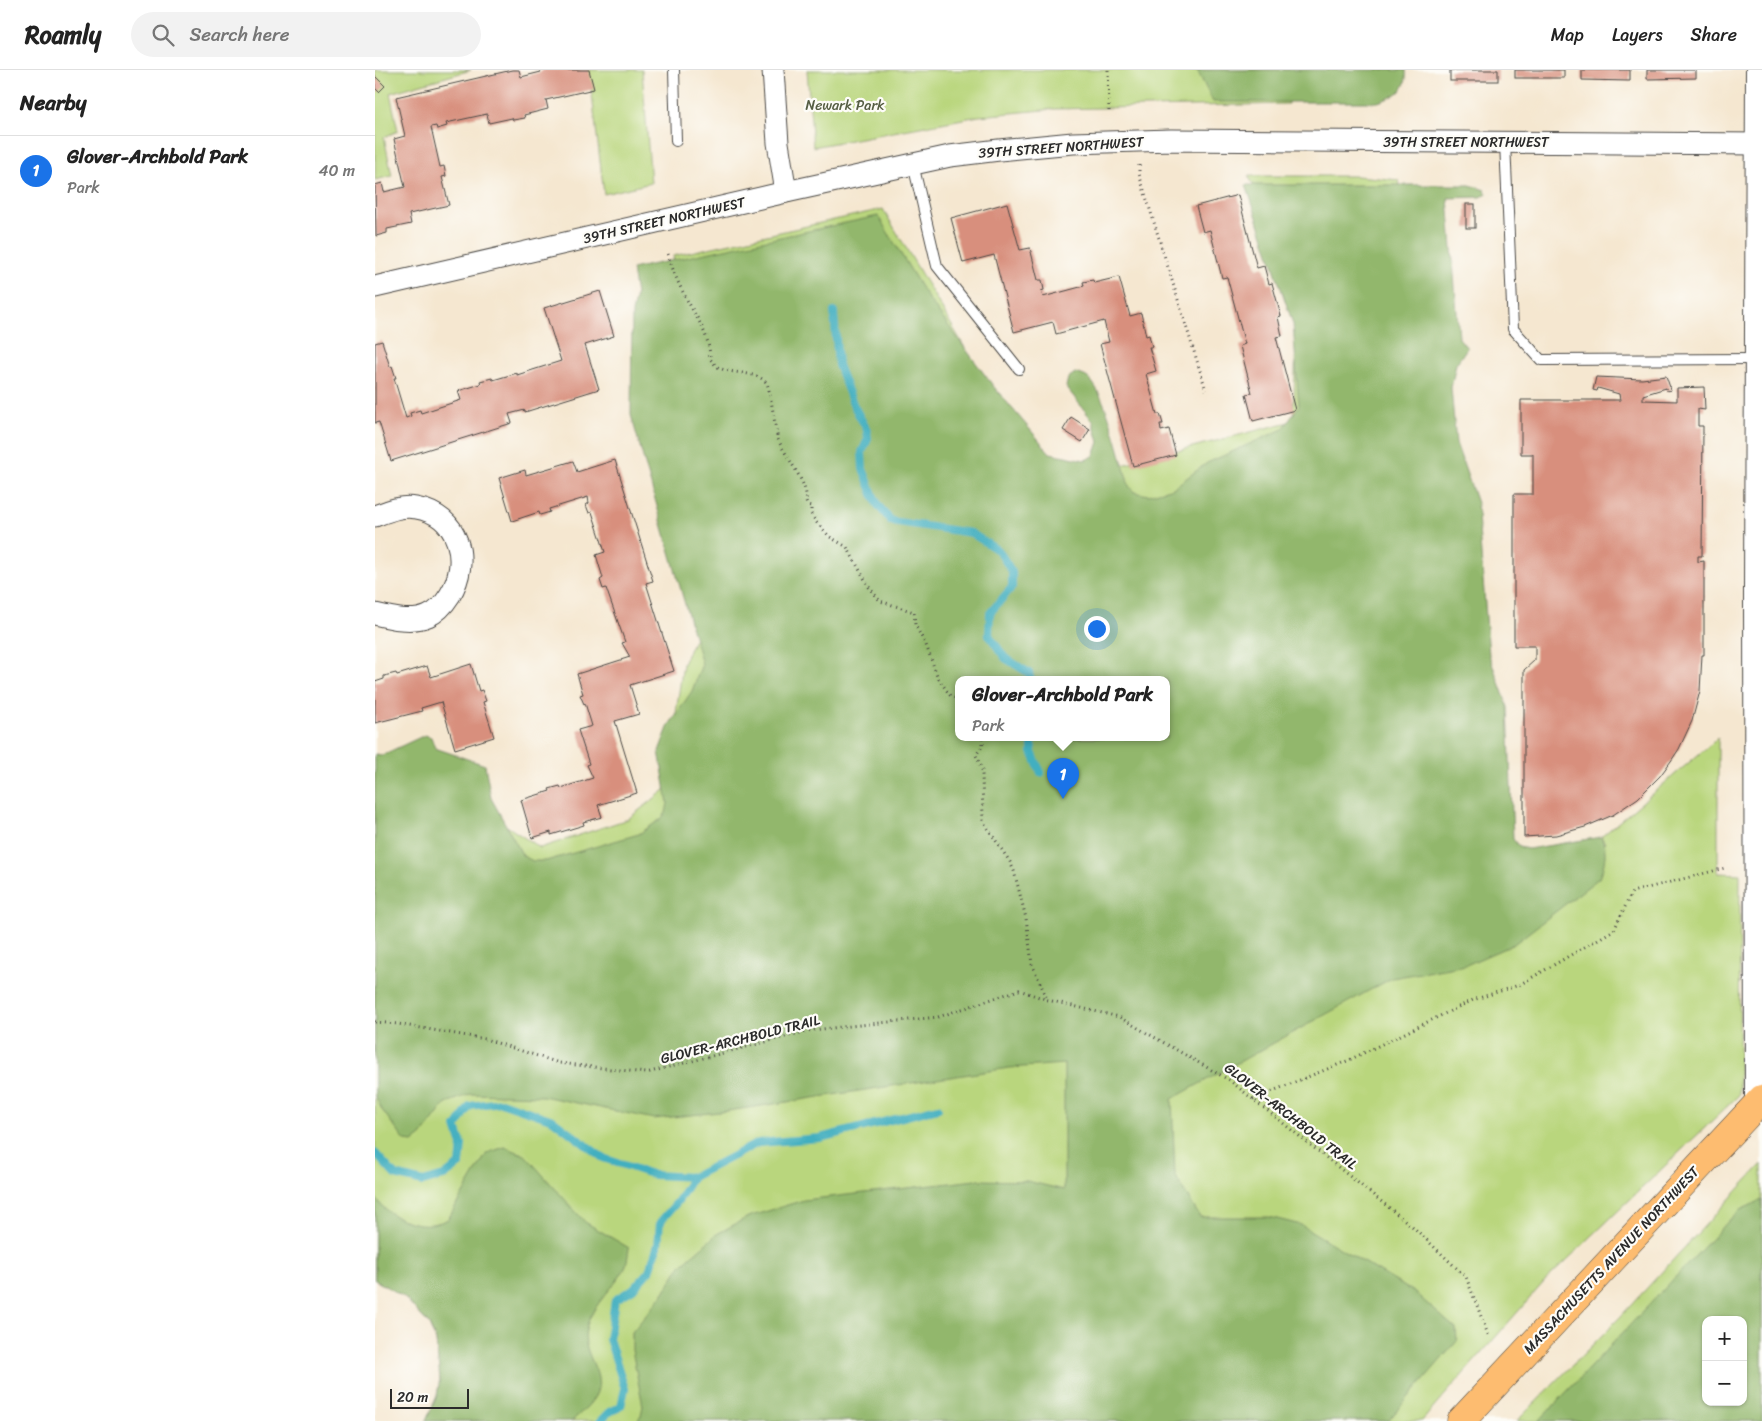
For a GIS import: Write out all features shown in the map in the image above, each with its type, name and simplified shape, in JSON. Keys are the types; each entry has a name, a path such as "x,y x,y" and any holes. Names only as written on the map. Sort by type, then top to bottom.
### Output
{"main road":[{"name":"MASSACHUSETTS AVENUE NORTHWEST","path":"1461,1421 1760,1101"}],"street":[{"path":"773,70 778,143 786,192"},
{"path":"1759,70 1761,144 1758,359 1760,1101"},
{"name":"39TH STREET NORTHWEST","path":"375,287 913,164 950,156 999,150 1073,143 1139,141 1761,144"},
{"path":"375,516 398,508 416,508 433,513 447,524 452,531 457,539 461,556 460,573 453,590 444,605 429,616 411,619 389,618 375,614"}],"lane":[{"path":"674,70 676,141"},
{"path":"1505,142 1513,330 1541,360 1758,359"},
{"path":"913,164 937,266 1019,369"}],"path":[{"path":"1108,70 1109,111"},
{"path":"1139,141 1139,174 1206,390"},
{"path":"668,254 672,269 684,295 703,326 710,349 710,359 719,368 750,374 765,381 769,388 770,403 779,440 801,482 807,497 805,502 811,506 811,514 817,524 830,537 847,547 869,587 880,601 914,612 915,625 926,645 939,678 950,695 955,698"},
{"path":"983,741 983,745 976,755 982,770 983,821 1010,862 1014,872 1026,918 1032,964 1048,1000"},
{"path":"1253,1099 1347,1061 1473,1000 1519,985 1613,930 1631,892 1725,868"},
{"name":"GLOVER-ARCHBOLD TRAIL","path":"375,1022 398,1024 485,1039 559,1063 646,1073 812,1030 939,1017 1019,990 1048,1000 1119,1017 1229,1080 1412,1226 1465,1277 1489,1337"}],"green space":[{"path":"375,70 471,70 390,93 398,131 384,137 392,176 375,180"},
{"path":"589,70 642,70 651,183 604,194"},
{"name":"Newark Park","path":"807,70 1289,70 1288,104 1054,109 979,116 813,147"},
{"path":"1197,70 1406,70 1406,77 1403,88 1399,92 1378,102 1213,102"},
{"path":"1248,176 1357,176 1399,180 1489,862 1605,843 1601,837 1718,738 1718,873 1740,874 1739,1095 1544,1282 1422,1421 426,1421 437,1396 440,1379 436,1341 429,1324 404,1297 375,1280 375,771 478,807 540,848 628,819 665,790 683,664 709,606 705,415 673,256 883,209 1046,485 1293,421 1297,321 1261,196"},
{"path":"1246,185 1470,185 1485,190 1487,194 1481,197 1448,198 1459,338 1467,348 1456,364 1451,388 1456,443 1477,503 1489,655 1508,707 1513,839 1519,847 1528,849 1601,837 1605,857 1603,868 1599,878 1514,944 1466,965 1392,978 1172,1099 1175,1176 1200,1217 1269,1217 1301,1225 1415,1293 1456,1329 1457,1341 1388,1421 637,1421 643,1406 632,1350 632,1332 661,1297 680,1266 717,1234 748,1217 804,1200 976,1180 1027,1181 1064,1190 1064,1064 1009,1068 728,1111 654,1119 543,1096 471,1094 446,1103 421,1136 413,1142 405,1141 382,1110 375,1095 375,754 382,755 425,735 431,737 435,748 485,765 491,798 523,856 533,861 546,861 639,834 661,819 666,813 668,803 659,751 669,725 692,691 702,664 631,415 632,312 636,295 632,269 878,216 927,297 994,387 1050,453 1085,460 1094,456 1099,442 1093,421 1066,387 1068,378 1075,373 1084,376 1092,382 1104,404 1129,486 1134,492 1148,495 1173,488 1207,463 1283,429 1299,406 1293,324"},
{"path":"505,1147 525,1155 585,1222 629,1248 624,1270 594,1310 585,1334 588,1351 597,1373 597,1393 588,1406 572,1421 426,1421 437,1396 440,1379 436,1341 429,1324 404,1297 375,1280 375,1197 387,1210 403,1220 418,1224 441,1222 448,1219 487,1153"},
{"path":"1762,1164 1762,1421 1517,1421 1621,1316"},
{"path":"1762,1200 1762,1421 1539,1421 1738,1211"}],"building":[{"path":"512,70 519,70 521,77 541,72 541,70 589,70 594,89 546,100 548,109 524,115 525,118 513,120 512,118 489,123 487,114 446,123 447,126 437,129 436,126 431,127 440,167 444,166 446,176 442,177 449,205 409,214 411,224 387,229 387,233 376,236 375,185 382,183 384,192 405,187 394,139 405,136 396,97"},
{"path":"1450,70 1498,70 1498,81 1450,81"},
{"path":"1515,70 1564,70 1564,78 1515,78"},
{"path":"1582,70 1630,70 1630,81 1582,80"},
{"path":"1647,70 1696,70 1696,78 1647,79"},
{"path":"375,76 385,86 379,92 375,88"},
{"path":"1238,195 1257,268 1264,266 1269,284 1272,283 1281,316 1278,317 1282,336 1276,337 1295,410 1253,421 1246,394 1252,393 1240,346 1245,344 1227,277 1222,278 1210,230 1203,232 1196,206"},
{"path":"1007,203 1020,250 1030,248 1038,280 1042,280 1044,290 1041,291 1043,297 1084,286 1083,282 1093,280 1094,283 1119,277 1130,316 1141,313 1146,336 1149,335 1152,347 1149,347 1156,371 1146,374 1157,414 1160,414 1163,424 1160,424 1161,431 1169,429 1176,455 1133,466 1100,344 1109,342 1104,321 1056,334 1053,322 1014,332 994,255 963,263 951,218"},
{"path":"1466,204 1475,204 1475,228 1466,228"},
{"path":"600,291 614,336 585,345 599,389 525,412 525,410 509,414 512,423 391,461 379,422 375,423 375,343 382,341 390,367 392,366 396,378 394,378 406,418 411,416 410,413 420,410 421,413 461,400 458,391 481,384 480,381 492,378 493,380 517,373 517,375 561,361 544,308"},
{"path":"1666,376 1671,390 1667,391 1666,388 1643,395 1643,400 1677,401 1677,388 1704,387 1705,410 1698,409 1698,426 1703,426 1702,556 1698,556 1698,562 1704,561 1704,655 1702,655 1700,691 1692,721 1679,749 1671,761 1660,776 1638,798 1613,815 1585,827 1556,835 1524,837 1524,670 1535,660 1535,646 1514,646 1514,494 1533,494 1533,454 1521,454 1521,400 1620,400 1619,394 1598,388 1597,391 1593,390 1596,377 1642,379"},
{"path":"1071,417 1090,429 1082,442 1063,430"},
{"path":"615,460 653,581 646,583 674,671 630,685 639,714 615,721 637,793 598,805 602,817 583,822 584,825 551,835 551,832 532,838 521,800 550,791 549,789 560,786 561,788 593,778 587,765 589,764 578,730 592,726 585,703 580,695 583,694 577,674 630,657 622,643 625,642 606,588 603,589 600,580 603,578 596,555 605,552 592,512 589,513 586,505 589,503 588,497 549,509 550,512 540,515 539,512 512,521 499,478 525,470 526,475 573,461 577,472"},
{"path":"471,664 479,691 482,690 486,701 483,702 494,737 455,749 441,702 421,708 422,711 375,723 375,682 384,679 384,676 396,673 397,675 427,666 431,677"}],"waterway":[{"path":"834,312 838,365 854,406 867,430 868,439 862,452 863,469 877,504 891,521 971,533 999,551 1012,572 1012,587 990,613 989,635 1005,658 1029,673 1030,676"},
{"path":"1032,741 1032,752 1041,773"},
{"path":"375,1153 395,1175 423,1182 444,1176 460,1164 462,1145 456,1127 470,1106 501,1102 553,1120 603,1158 654,1175 693,1177 758,1143 820,1138 938,1108"},
{"path":"600,1421 608,1413 621,1406 625,1389 609,1339 615,1300 633,1289 649,1271 658,1245 660,1222 678,1201 693,1177"}],"place":[{"name":"Glover-Archbold Park","path":"1063,799"}]}
